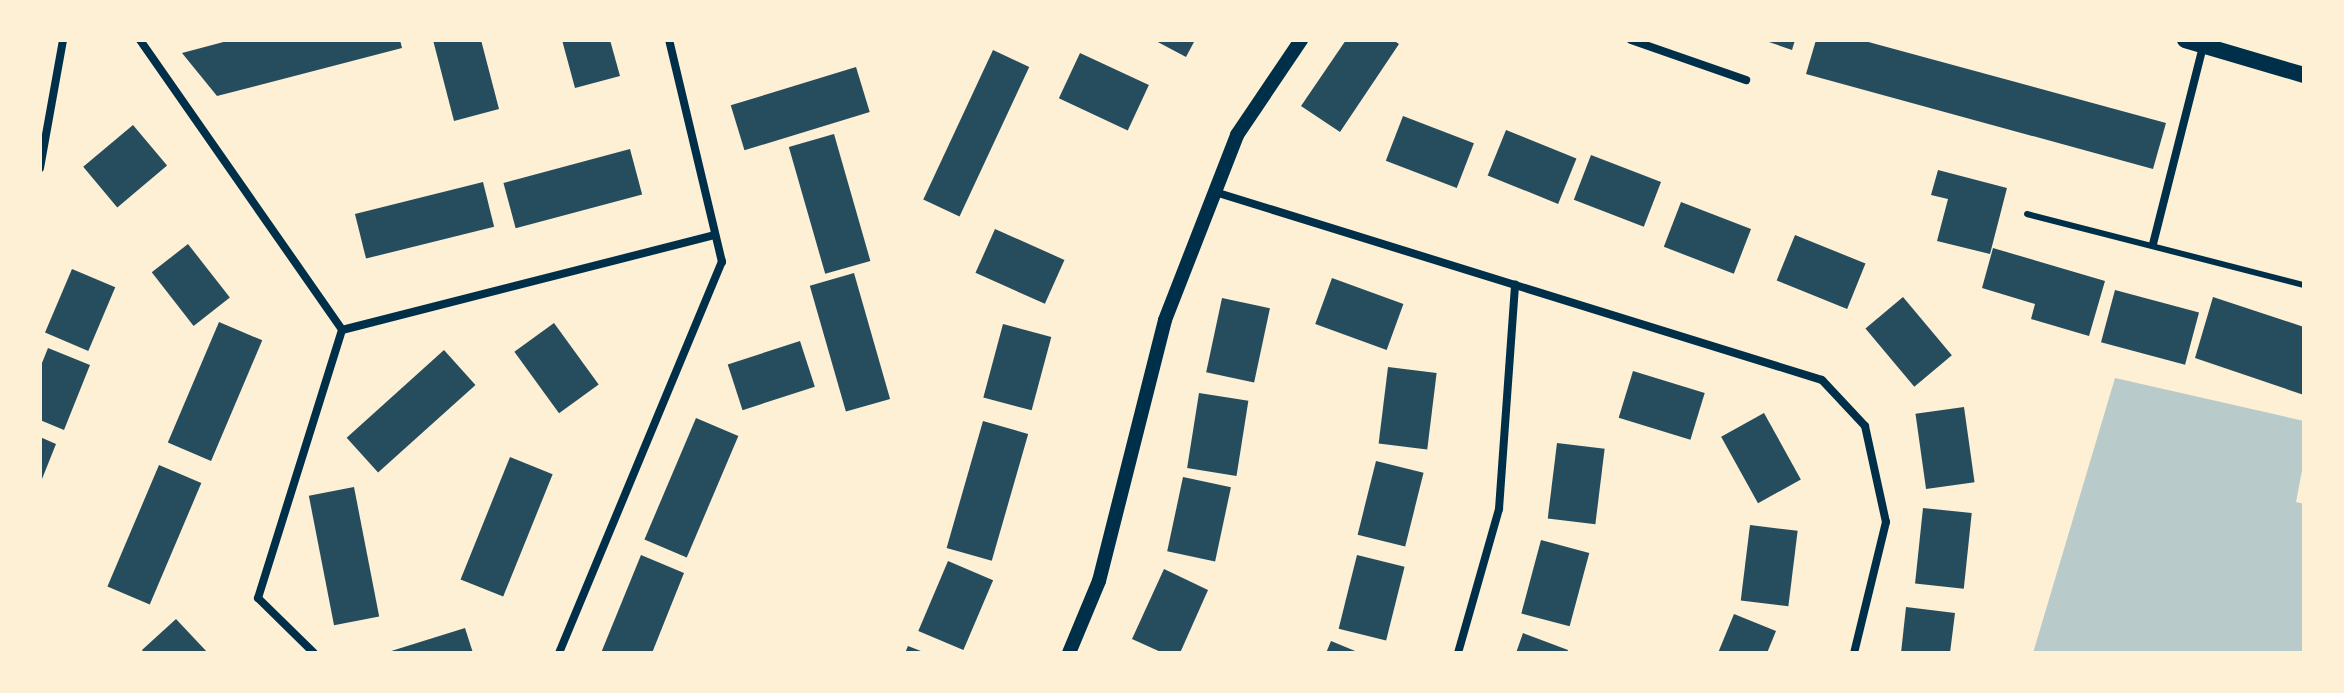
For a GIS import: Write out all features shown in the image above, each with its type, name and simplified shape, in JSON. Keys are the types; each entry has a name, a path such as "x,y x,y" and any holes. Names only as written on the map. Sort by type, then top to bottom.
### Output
{"main road":[{"path":"2185,40 2304,75"}],"street":[{"path":"40,168 63,40"},
{"path":"140,40 342,330"},
{"path":"559,653 722,262 669,40"},
{"path":"1069,653 1099,581 1165,320 1237,135 1301,40"},
{"path":"1631,40 1746,80"},
{"path":"2153,244 2204,45"},
{"path":"1215,192 1822,380 1865,426 1886,522 1854,653"},
{"path":"342,330 715,235"},
{"path":"1458,653 1499,509 1515,285"},
{"path":"314,653 258,598 342,330"}],"lane":[{"path":"2027,214 2304,285"}],"shaded area":[{"path":"2115,378 2304,421 2304,460 2296,502 2304,504 2304,653 2033,653"}],"building":[{"path":"231,40 400,40 402,48 217,96 182,53"},
{"path":"433,40 481,40 499,109 454,121"},
{"path":"562,40 610,40 620,76 575,88"},
{"path":"1154,40 1195,40 1186,57"},
{"path":"1346,40 1393,40 1399,44 1340,132 1301,106"},
{"path":"1763,40 1795,40 1792,50"},
{"path":"1816,40 1861,40 2166,123 2153,169 1806,74"},
{"path":"993,50 1029,67 960,216 923,200"},
{"path":"1080,53 1149,85 1128,130 1059,98"},
{"path":"856,67 870,112 744,150 731,105"},
{"path":"1403,116 1474,143 1457,188 1386,161"},
{"path":"133,125 167,166 117,207 83,167"},
{"path":"1506,130 1576,158 1558,204 1488,175"},
{"path":"834,134 870,261 825,274 789,147"},
{"path":"630,149 642,194 516,228 503,183"},
{"path":"1591,155 1661,182 1644,227 1574,200"},
{"path":"1938,170 2007,188 1990,254 1937,241 1948,199 1931,195"},
{"path":"483,182 494,227 366,259 355,214"},
{"path":"1681,202 1751,229 1734,274 1664,247"},
{"path":"995,229 1064,260 1045,304 975,273"},
{"path":"1795,235 1865,263 1847,309 1777,280"},
{"path":"188,244 230,298 194,326 152,272"},
{"path":"1993,248 2105,281 2089,336 2031,319 2035,304 1982,288"},
{"path":"72,269 115,287 88,351 45,333"},
{"path":"854,273 890,399 846,412 810,286"},
{"path":"1332,278 1403,304 1387,350 1315,324"},
{"path":"2115,290 2199,313 2185,365 2101,342"},
{"path":"1903,297 1952,355 1914,387 1865,328"},
{"path":"2213,297 2304,327 2304,395 2195,358"},
{"path":"1222,298 1270,308 1254,383 1206,372"},
{"path":"219,322 262,340 211,461 168,443"},
{"path":"554,323 599,384 559,413 514,352"},
{"path":"1003,324 1051,337 1032,410 983,397"},
{"path":"800,341 815,387 743,410 728,364"},
{"path":"48,348 90,365 64,430 40,420 40,368"},
{"path":"444,350 475,385 378,473 347,438"},
{"path":"1388,367 1437,373 1427,449 1379,443"},
{"path":"1633,371 1705,393 1690,440 1619,418"},
{"path":"1199,393 1248,401 1236,476 1187,468"},
{"path":"1964,407 1975,482 1926,489 1915,414"},
{"path":"1764,413 1801,479 1758,503 1721,437"},
{"path":"696,418 738,436 687,557 644,540"},
{"path":"983,421 1028,434 992,561 947,548"},
{"path":"40,437 56,444 40,484"},
{"path":"1557,443 1605,449 1595,524 1548,518"},
{"path":"510,457 553,474 503,597 461,579"},
{"path":"1376,461 1424,473 1405,547 1358,535"},
{"path":"159,465 201,483 150,604 107,587"},
{"path":"1183,477 1231,487 1215,562 1167,551"},
{"path":"354,487 379,617 334,625 309,496"},
{"path":"1923,508 1972,513 1964,589 1915,584"},
{"path":"1750,525 1798,531 1788,606 1741,600"},
{"path":"1541,540 1589,553 1570,626 1521,613"},
{"path":"641,555 684,573 652,653 601,653"},
{"path":"1357,555 1405,567 1386,641 1339,629"},
{"path":"948,561 993,580 963,650 918,631"},
{"path":"1164,569 1208,590 1180,653 1163,653 1132,639"},
{"path":"1906,607 1955,613 1950,653 1901,653"},
{"path":"1734,614 1776,631 1767,653 1718,653"},
{"path":"176,619 208,653 144,653 142,650"},
{"path":"465,628 473,653 388,653 388,652"},
{"path":"1523,633 1568,650 1567,653 1516,653"},
{"path":"1331,641 1360,653 1326,653"},
{"path":"908,646 926,653 905,653"}]}
